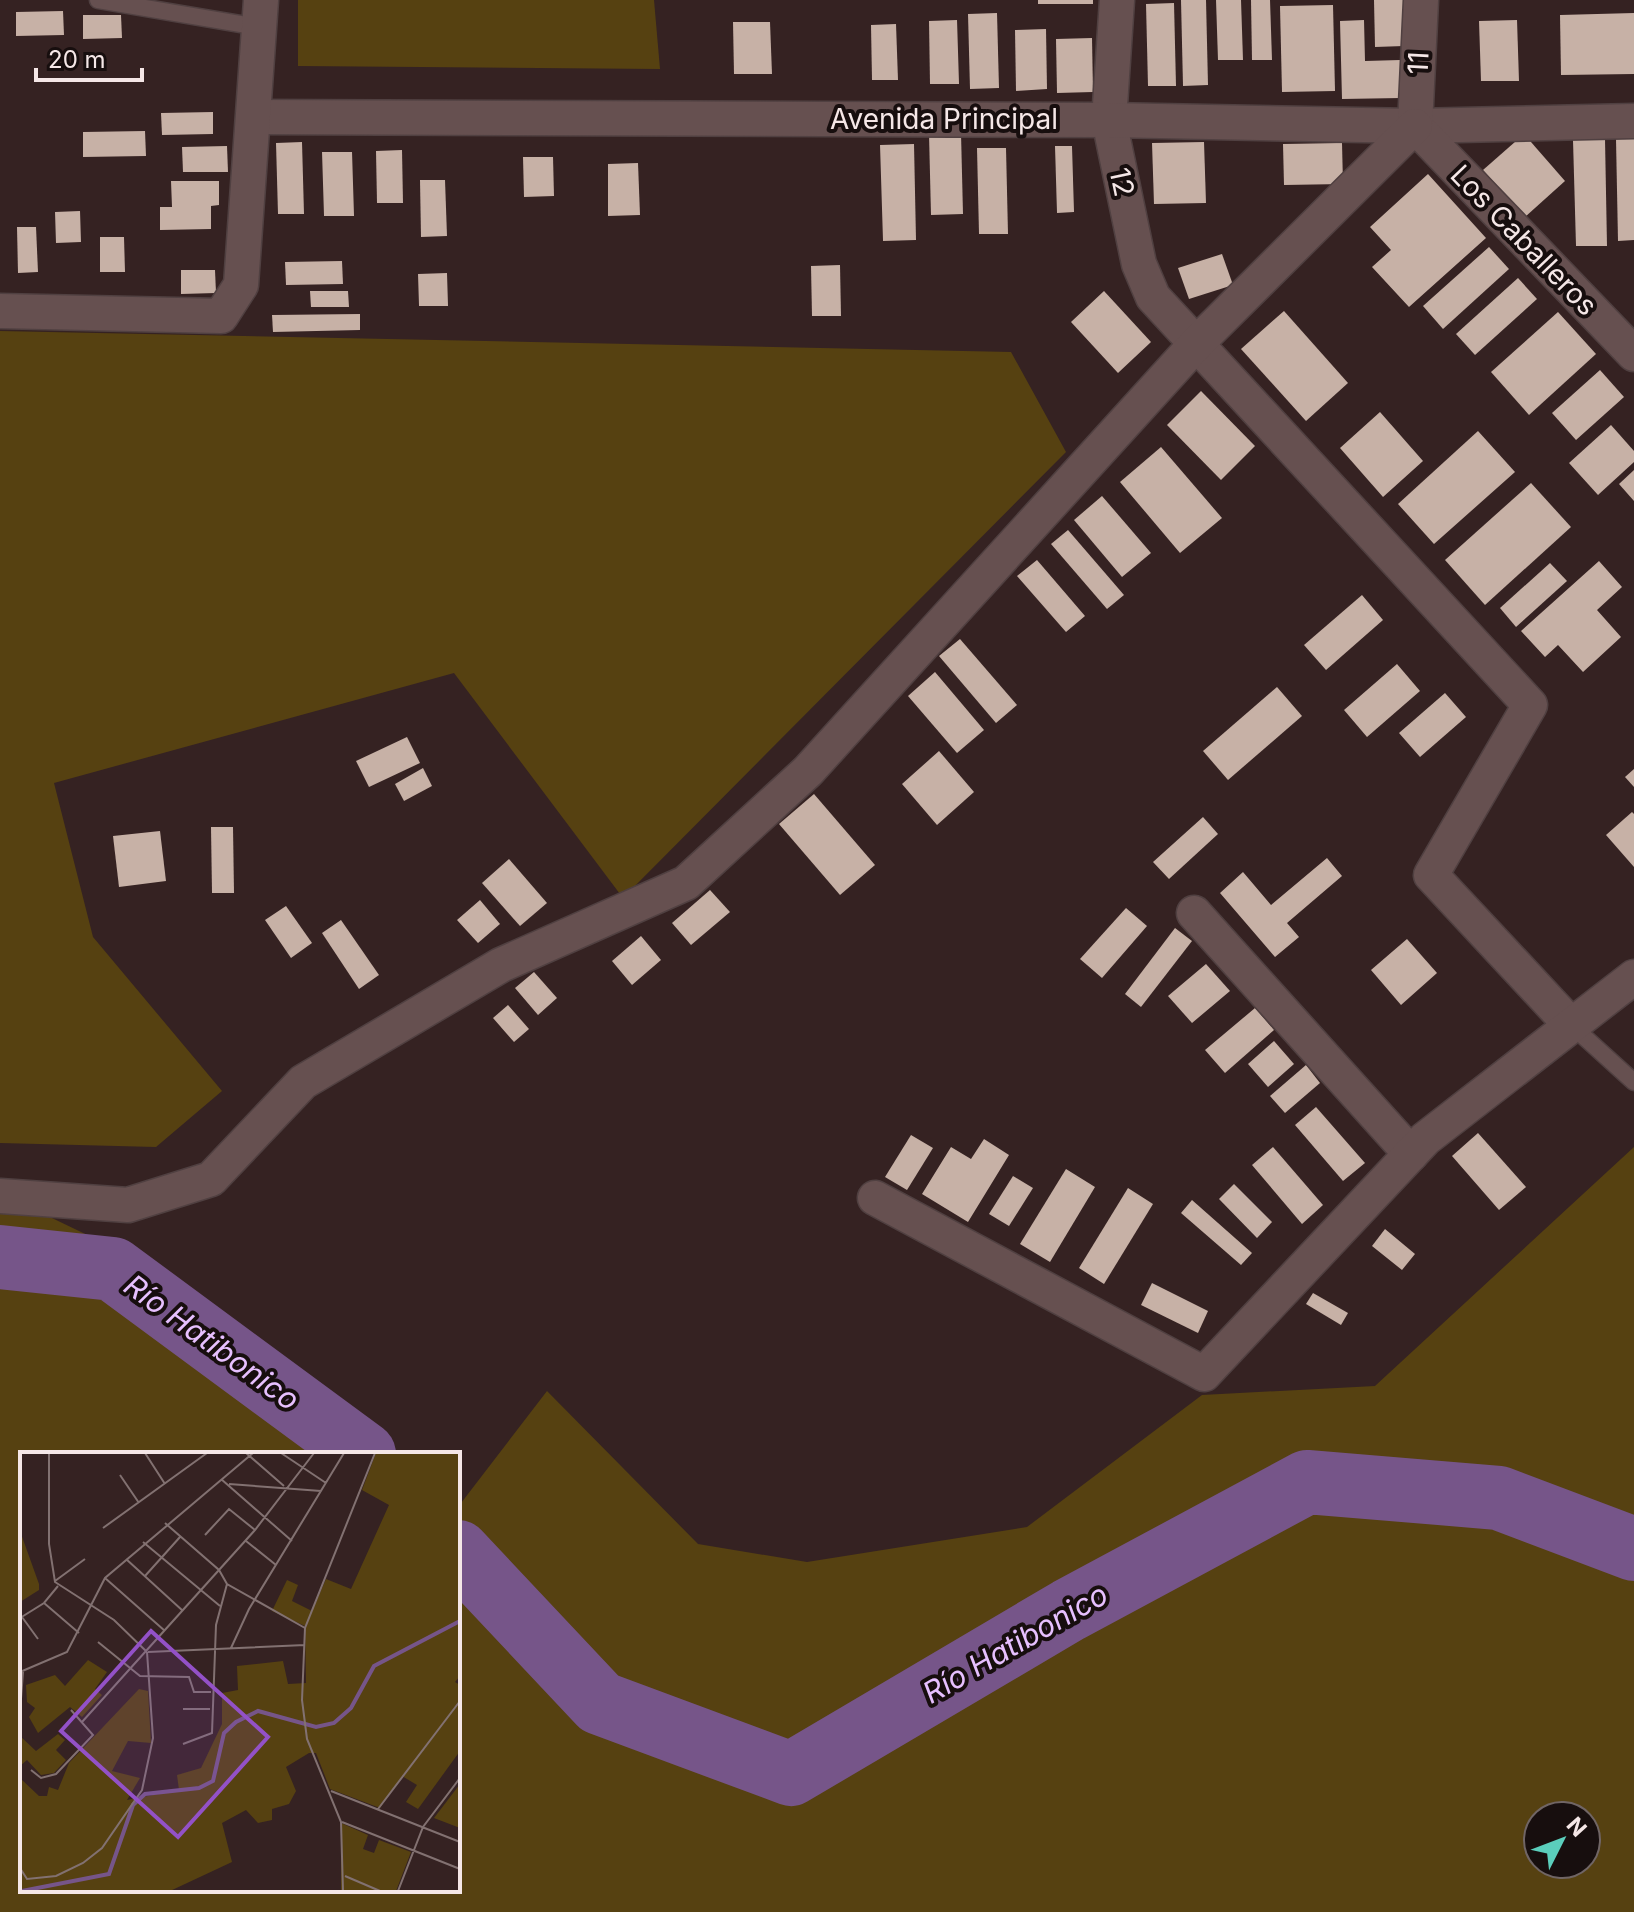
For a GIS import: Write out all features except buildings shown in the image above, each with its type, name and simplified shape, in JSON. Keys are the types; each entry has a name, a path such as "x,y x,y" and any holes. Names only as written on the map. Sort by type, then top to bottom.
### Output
{"street":[{"name":"12","path":"1117,0 1109,120 1139,264 1153,297 1530,705 1431,875 1570,1024"},
{"name":"11","path":"1415,126 1421,0"},
{"path":"0,311 221,316 241,285 260,14"},
{"name":"Avenida Principal","path":"254,117 1109,120 1415,126 1634,121"},
{"path":"0,1196 128,1205 211,1179 303,1082 501,965 686,883 808,771 1196,344 1415,126"},
{"name":"Los Caballeros","path":"1415,126 1634,354"},
{"path":"1194,913 1411,1154"},
{"path":"875,1198 1204,1374 1425,1139 1634,977"}],"lane":[{"path":"98,0 260,14"},
{"path":"1570,1024 1634,1082"}],"shaded area":[{"path":"298,0 654,0 660,69 298,66"},
{"path":"0,331 1011,352 1066,452 623,898 454,673 54,783 93,937 222,1091 156,1147 0,1143"},
{"path":"1634,1147 1634,1912 0,1912 0,1193 133,1257 336,1452 20,1452 20,1892 460,1892 460,1504 547,1391 698,1544 807,1562 1027,1527 1202,1395 1375,1386"}],"waterway":[{"name":"Río Hatibonico","path":"0,1257 113,1269 361,1452"},
{"name":"Río Hatibonico","path":"460,1554 600,1703 791,1774 1069,1610 1307,1482 1499,1498 1634,1549"}]}
